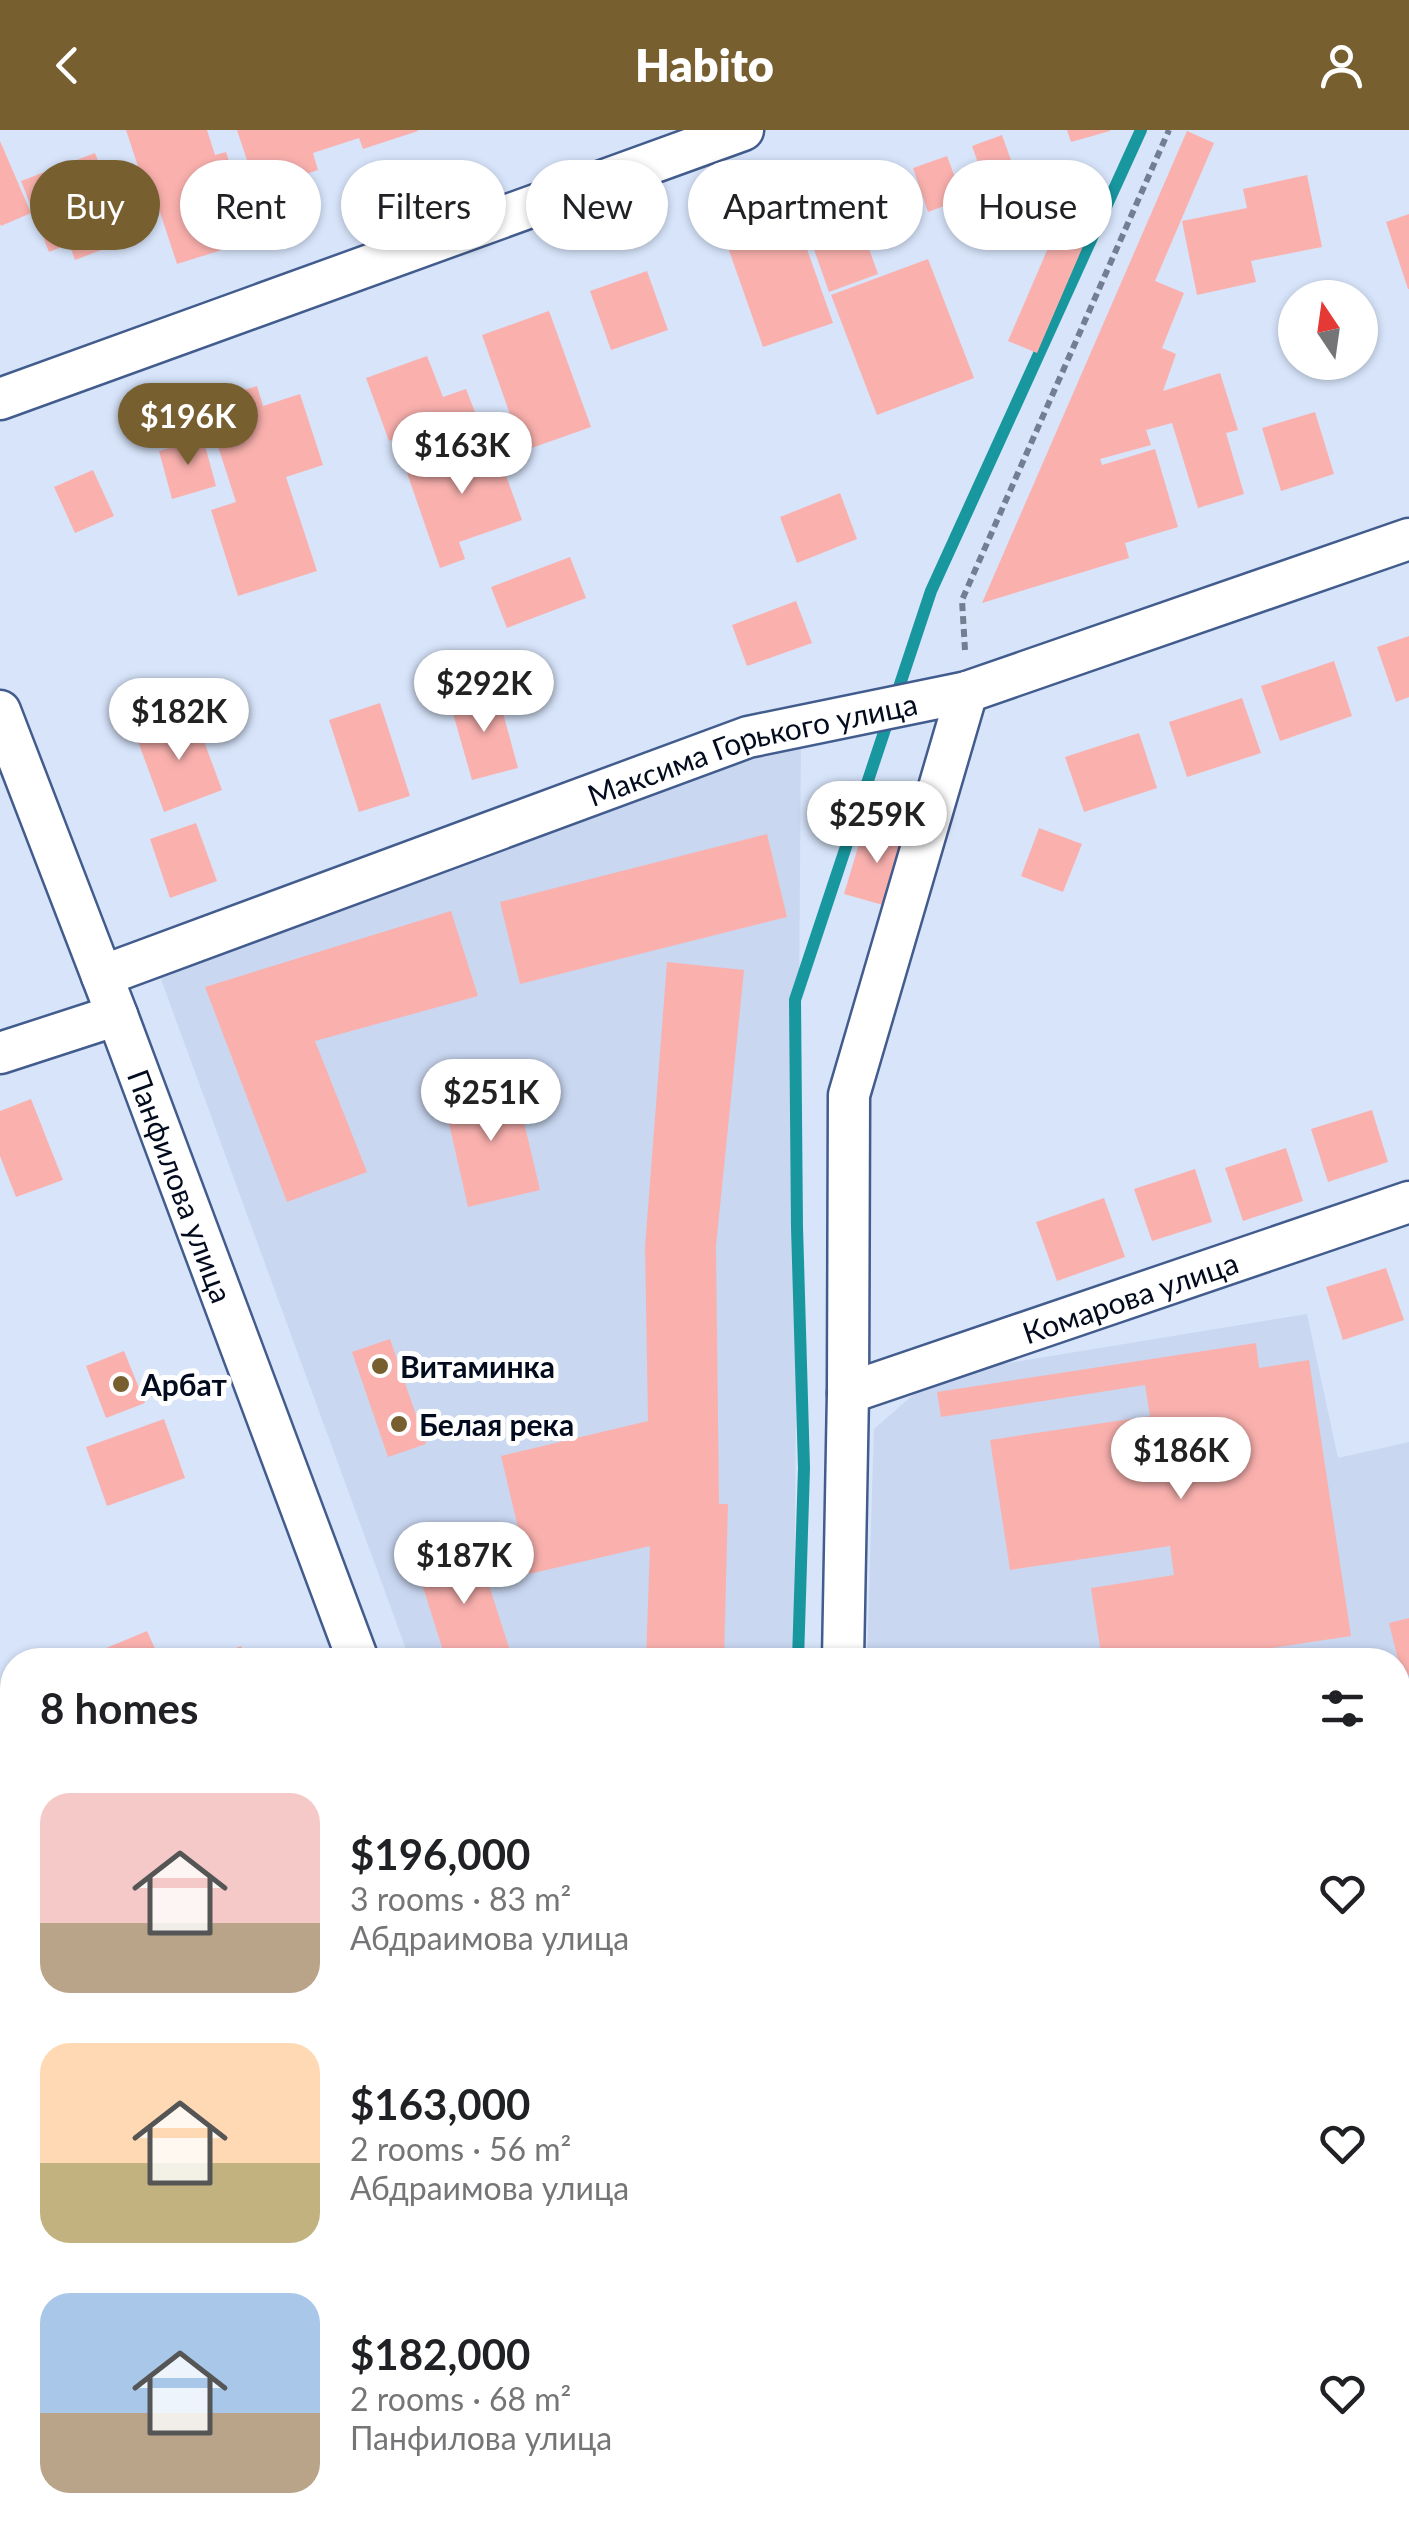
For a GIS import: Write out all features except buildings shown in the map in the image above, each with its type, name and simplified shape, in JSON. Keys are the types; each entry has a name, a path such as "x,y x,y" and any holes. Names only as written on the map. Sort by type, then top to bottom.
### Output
{"street":[{"path":"0,399 743,130"},
{"name":"Максима Горького улица","path":"102,976 748,737 966,692 1409,539"},
{"path":"842,1648 849,1095 966,692"},
{"name":"Панфилова улица","path":"0,711 354,1648"},
{"path":"0,1053 117,1015"},
{"name":"Комарова улица","path":"848,1393 1409,1202"}],"path":[{"path":"966,692 962,600 1170,130"}],"shaded area":[{"path":"801,741 794,1648 406,1648 158,971"},
{"path":"1307,1314 1338,1458 1409,1442 1409,1648 867,1648 874,1429 936,1375"}],"waterway":[{"path":"798,1648 804,1468 795,1000 931,591 1141,130"}],"place":[{"name":"Витаминка","path":"380,1366"},
{"name":"Арбат","path":"121,1384"},
{"name":"Белая река","path":"399,1424"}]}
